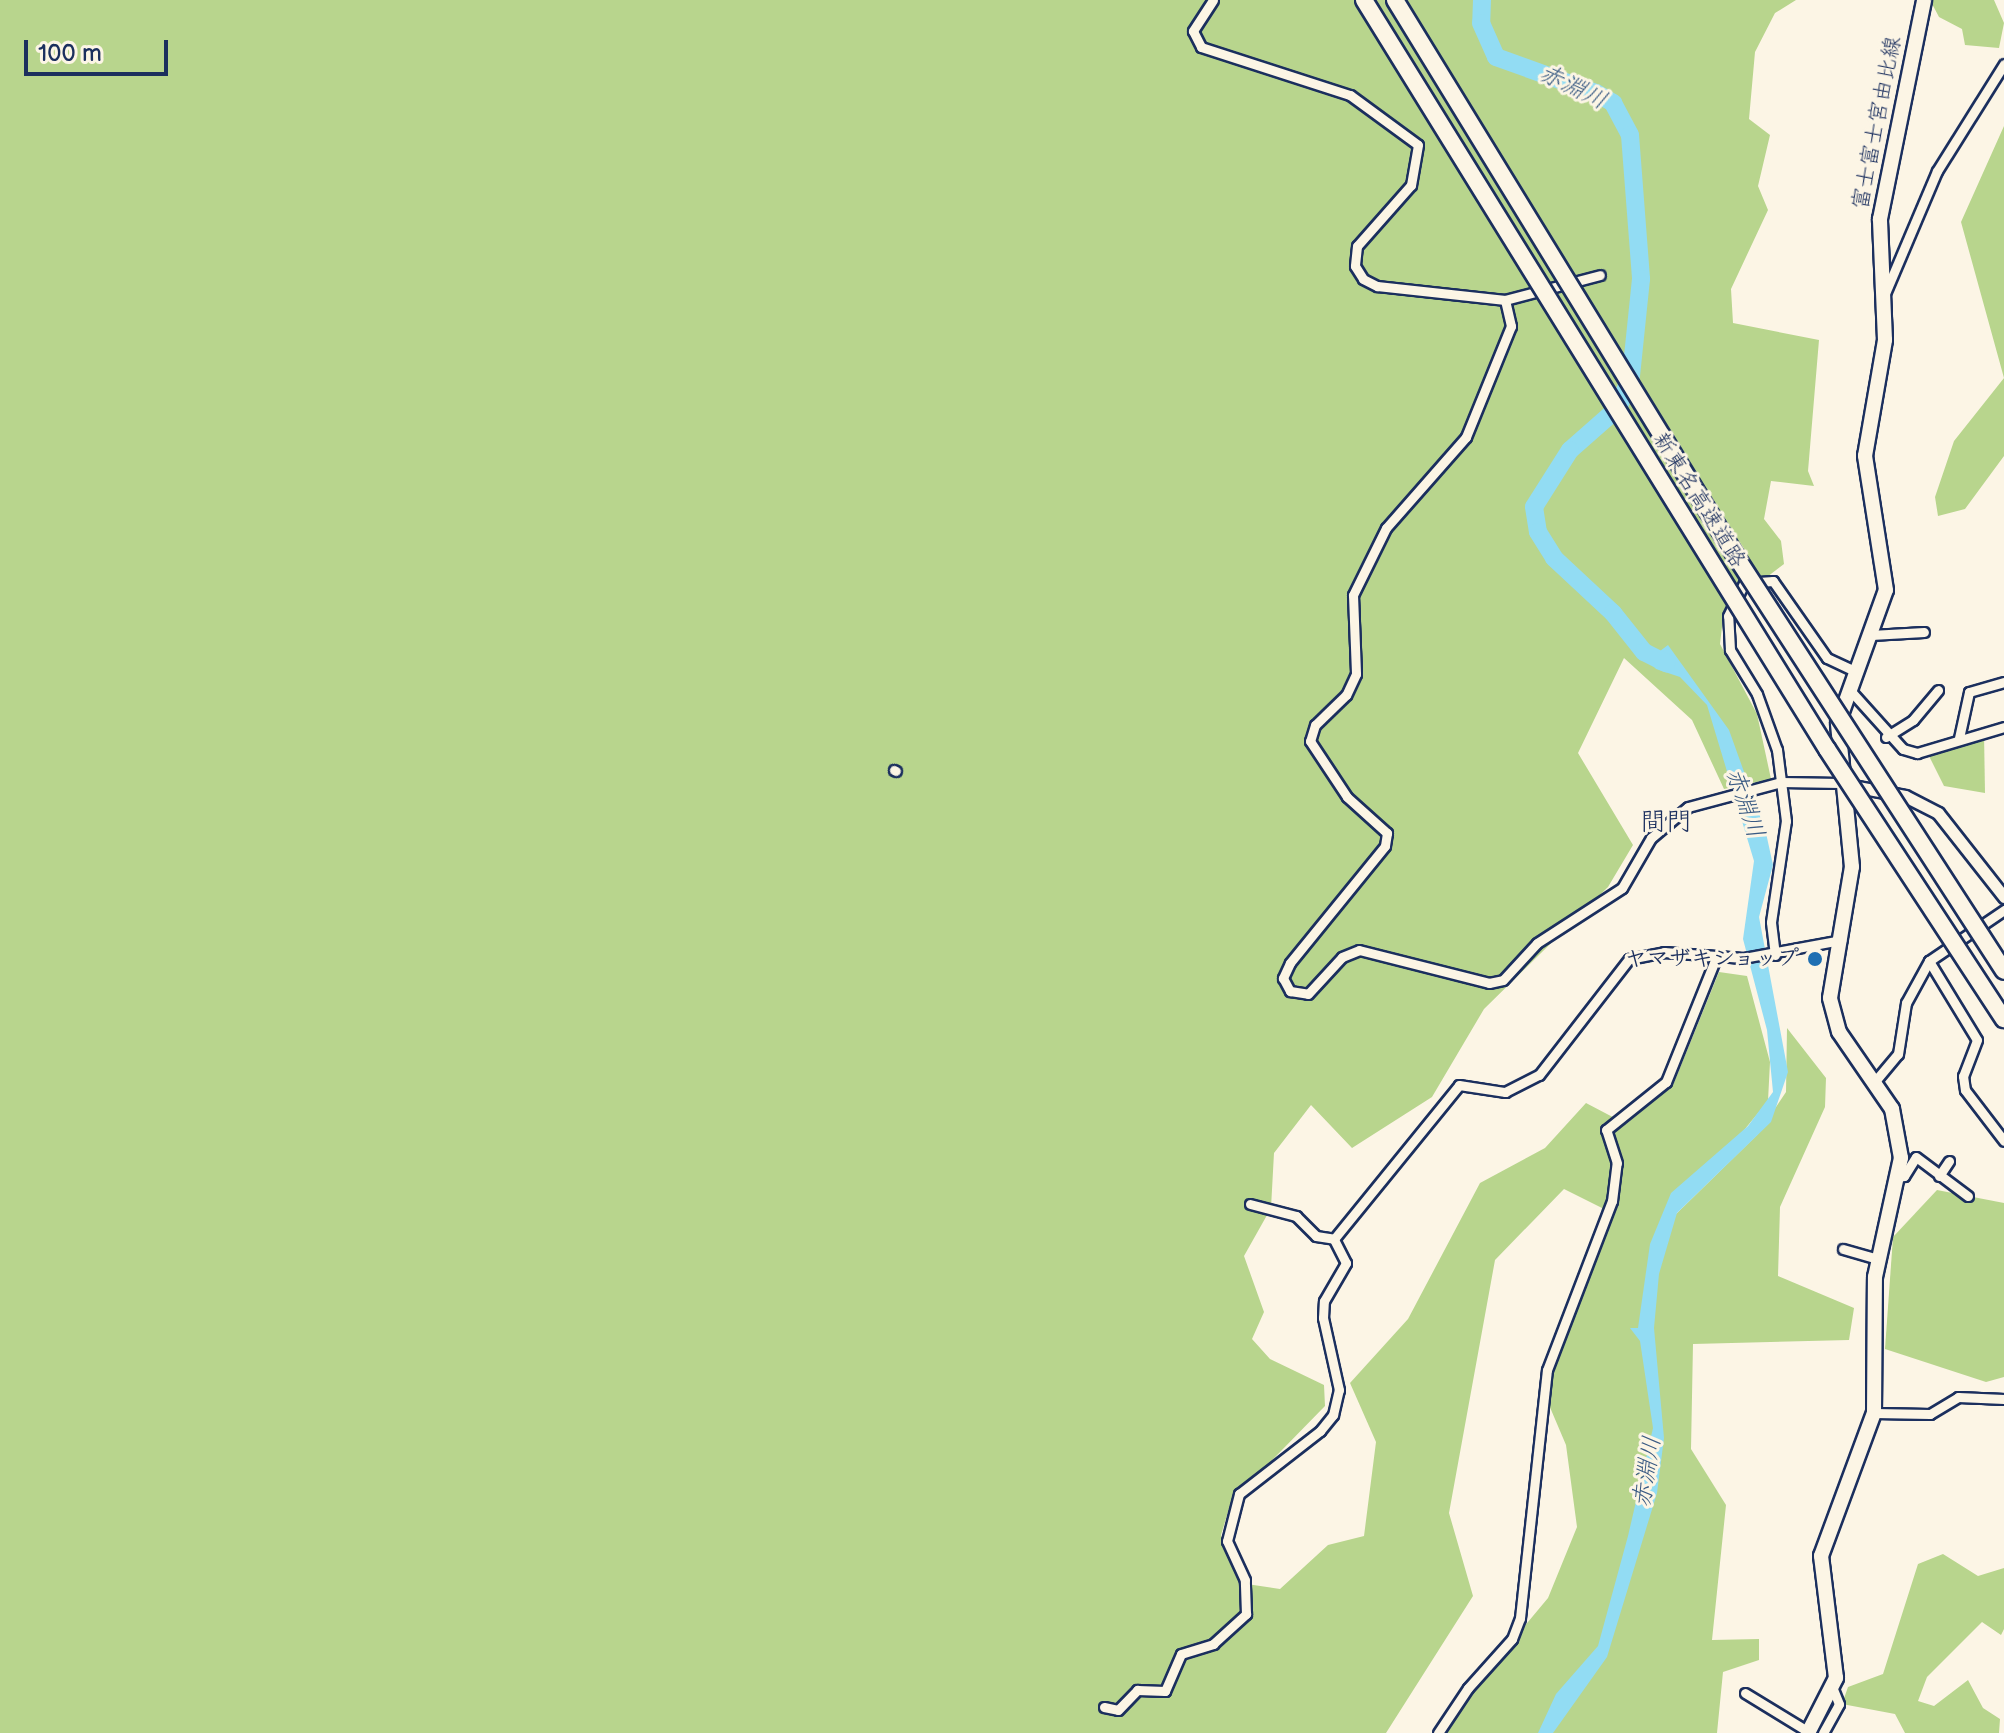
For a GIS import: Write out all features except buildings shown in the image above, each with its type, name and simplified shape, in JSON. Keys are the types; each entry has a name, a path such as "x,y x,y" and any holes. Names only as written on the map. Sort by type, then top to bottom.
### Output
{"highway":[{"name":"新東名高速道路","path":"1364,0 1827,749 2004,1019"},
{"name":"新東名高速道路","path":"1395,0 1735,555 2004,971"}],"main road":[{"name":"富士富士宮由比線","path":"1813,1733 1833,1689 1837,1654 1821,1556 1874,1413 1877,1259 1897,1177 1901,1136 1876,1080 1831,1014 1852,867 1840,783 1838,723 1848,688 1871,635 1886,573 1866,473 1866,434 1885,340 1884,294 1878,246 1884,189 1924,0"}],"street":[{"path":"1213,0 1193,31 1201,47 1350,95 1418,145 1411,185 1357,246 1355,266 1363,279 1377,286 1505,300 1600,275"},
{"path":"1884,294 1937,171 2004,64"},
{"path":"1878,246 1902,251"},
{"path":"1505,300 1511,326 1489,389 1448,462 1374,546 1353,595 1356,674 1346,695 1315,725 1310,741 1347,797 1387,833 1385,846 1283,978 1290,991 1308,994 1342,957 1359,950 1489,983 1503,980 1537,943 1622,888 1666,820 1723,797 1781,782 1840,783 1905,796 1938,813 2004,897"},
{"path":"1771,955 1771,922 1786,821 1781,782 1757,694 1730,650 1728,616 1744,583 1773,581 1827,658 1855,671"},
{"path":"1871,635 1924,632"},
{"path":"1959,738 1969,692 2004,682"},
{"path":"1848,688 1886,737 1917,753 2004,727"},
{"path":"1886,737 1917,720 1938,690"},
{"path":"1876,1080 1898,1054 1906,1003 1929,961 2004,910"},
{"path":"1334,1239 1459,1085 1505,1092 1539,1075 1629,959 1664,952 1715,960 1743,958 1841,940"},
{"path":"1438,1733 1512,1639 1520,1618 1547,1370 1612,1201 1617,1163 1606,1130 1666,1082 1715,960"},
{"path":"1929,961 1977,1040 1963,1076 1965,1090 2004,1141"},
{"path":"1897,1177 1904,1176 1916,1157 1968,1196"},
{"path":"1939,1176 1949,1161"},
{"path":"1250,1204 1296,1216 1316,1236 1334,1239"},
{"path":"1104,1707 1118,1710 1137,1690 1165,1691 1181,1654 1213,1644 1246,1614 1245,1580 1227,1541 1239,1494 1320,1431 1333,1415 1339,1390 1323,1318 1324,1301 1346,1263 1334,1239"},
{"path":"1843,1249 1877,1259"},
{"path":"1874,1413 1930,1414 1958,1397 2004,1399"},
{"path":"1745,1693 1813,1733"}],"green space":[{"path":"0,0 1796,0 1775,13 1755,52 1749,119 1770,135 1758,186 1768,210 1731,289 1733,323 1819,340 1808,471 1814,486 1771,481 1764,519 1781,541 1784,564 1724,610 1720,644 1757,714 1771,779 1724,789 1692,720 1624,658 1578,753 1633,845 1608,887 1484,1009 1432,1097 1352,1148 1311,1105 1274,1153 1271,1208 1244,1256 1264,1312 1252,1339 1270,1359 1324,1385 1325,1406 1231,1502 1221,1535 1240,1583 1280,1589 1328,1545 1364,1536 1376,1442 1350,1383 1408,1319 1480,1183 1545,1148 1586,1103 1626,1124 1673,1085 1719,972 1747,976 1770,1062 1768,1101 1670,1220 1758,1134 1786,1092 1787,1028 1826,1078 1825,1107 1780,1207 1778,1276 1854,1308 1849,1340 1693,1344 1691,1449 1726,1505 1712,1640 1759,1639 1759,1660 1723,1672 1717,1733 1435,1733 1548,1598 1577,1527 1566,1445 1549,1405 1551,1370 1594,1263 1602,1208 1564,1189 1495,1260 1449,1513 1473,1596 1386,1733 0,1733"},
{"path":"1930,0 1994,0 2004,23 1999,48 1965,45 1962,29 1939,17"},
{"path":"2004,126 2004,378 1961,222"},
{"path":"2004,378 2004,456 1965,509 1938,516 1935,497 1954,441"},
{"path":"1984,733 1985,793 1944,786 1928,754"},
{"path":"1937,1190 2004,1203 2004,1377 1986,1382 1885,1349 1893,1237"},
{"path":"1943,1554 1978,1576 2004,1568 2004,1629 2001,1635 1982,1622 1927,1677 1918,1701 1934,1706 1968,1680 1983,1708 2000,1719 1999,1733 1905,1733 1895,1714 1842,1704 1848,1687 1883,1674 1918,1564"}],"water":[{"path":"1668,645 1729,730 1766,833 1773,865 1759,917 1788,1072 1771,1122 1677,1213 1659,1274 1654,1328 1664,1438 1657,1493 1607,1657 1553,1733 1538,1733 1556,1694 1598,1646 1653,1428 1640,1341 1630,1328 1638,1328 1650,1244 1671,1193 1748,1126 1773,1092 1767,1030 1743,939 1754,861 1707,705 1680,677 1656,669 1641,652 1656,654"}],"waterway":[{"name":"赤淵川","path":"1482,0 1481,23 1496,57 1596,93 1613,103 1630,135 1641,279 1631,375 1619,407 1570,450 1534,507 1538,532 1554,558 1613,613 1644,652 1666,663"}],"place":[{"name":"ヤマザキショップ","path":"1815,959"}],"district":[{"name":"間門","path":"1666,823"}]}
